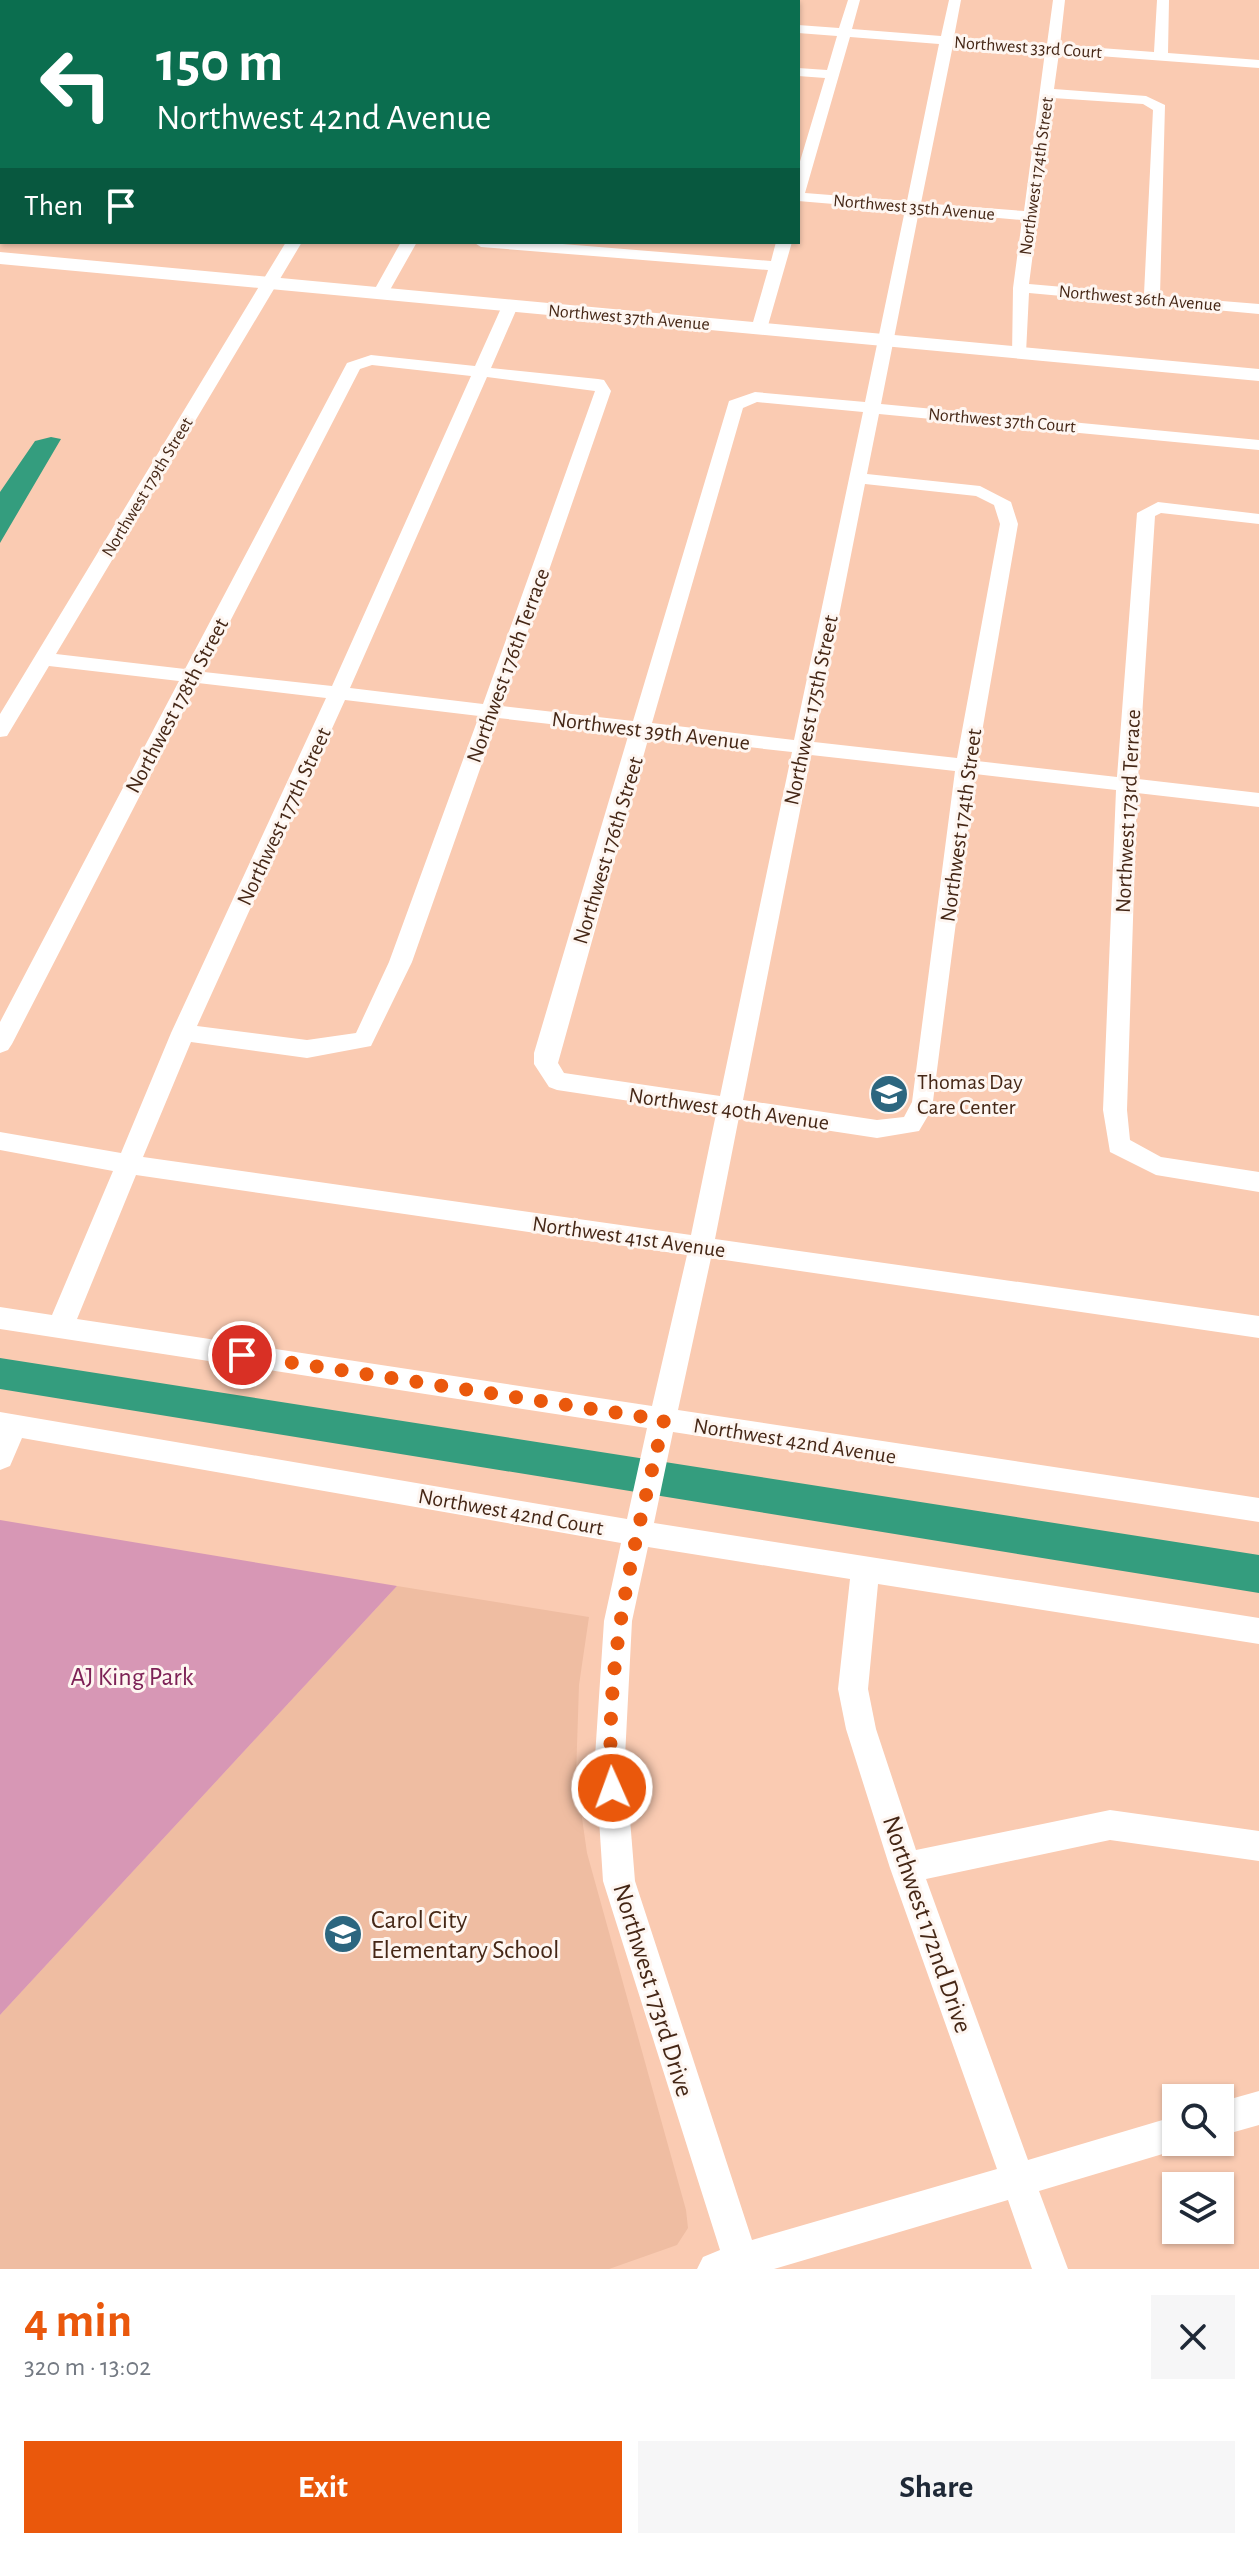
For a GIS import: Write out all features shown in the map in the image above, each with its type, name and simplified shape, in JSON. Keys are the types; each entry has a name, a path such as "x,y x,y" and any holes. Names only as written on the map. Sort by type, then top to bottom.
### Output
{"main road":[{"name":"Northwest 37th Avenue","path":"0,258 1259,375"}],"street":[{"path":"800,188 854,0"},
{"name":"Northwest 175th Street","path":"664,1420 955,0"},
{"name":"Northwest 174th Street","path":"1018,353 1021,288 1059,0"},
{"path":"1161,56 1163,0"},
{"name":"Northwest 33rd Court","path":"800,29 1259,64"},
{"path":"800,72 833,74"},
{"path":"1047,93 1146,100 1160,108 1152,299"},
{"name":"Northwest 35th Avenue","path":"800,195 1030,216"},
{"name":"Northwest 179th Street","path":"0,731 293,244"},
{"path":"380,294 408,244"},
{"path":"759,329 783,244"},
{"path":"533,245 656,249 777,266"},
{"name":"Northwest 36th Avenue","path":"1021,288 1259,309"},
{"name":"Northwest 177th Street","path":"60,1328 183,1033 510,306"},
{"name":"Northwest 178th Street","path":"0,1044 353,366 371,360 481,371"},
{"name":"Northwest 176th Terrace","path":"183,1033 307,1049 363,1040 376,1018 491,711 603,391 598,384 587,381 481,371"},
{"name":"Northwest 37th Court","path":"745,399 1259,445"},
{"name":"Northwest 176th Street","path":"550,1075 546,1053 735,405 745,399"},
{"name":"Northwest 174th Street","path":"857,478 980,491 1002,502 1009,524 966,767 924,1103 911,1125"},
{"name":"Northwest 173rd Terrace","path":"1259,519 1158,507 1146,513 1127,785 1115,1110 1119,1145 1156,1166 1259,1182"},
{"name":"Northwest 39th Avenue","path":"43,659 1259,800"},
{"name":"Northwest 40th Avenue","path":"550,1075 567,1085 877,1129 911,1125"},
{"name":"Northwest 41st Avenue","path":"0,1141 128,1164 1259,1327"},
{"name":"Northwest 42nd Avenue","path":"0,1318 1259,1510"},
{"name":"Northwest 173rd Drive","path":"664,1420 618,1621 611,1742 619,1881 700,2139 734,2266"},
{"path":"0,1458 7,1424"},
{"name":"Northwest 42nd Court","path":"7,1424 641,1523 865,1570 1259,1631"},
{"name":"Northwest 172nd Drive","path":"865,1570 853,1689 861,1729 906,1868 1050,2269"},
{"path":"906,1868 1110,1825 1259,1846"},
{"path":"1234,2115 1259,2108"},
{"path":"734,2266 1162,2137"}],"shaded area":[{"path":"51,437 61,439 0,543 0,492 35,441"},
{"path":"0,1358 1259,1555 1259,1593 0,1389"},
{"name":"Carol City Elementary School","path":"397,1586 589,1617 579,1685 576,1776 587,1853 686,2210 688,2228 677,2245 609,2269 0,2269 0,2015"}],"green space":[{"name":"AJ King Park","path":"0,1520 397,1586 0,2015"}],"place":[{"name":"Thomas Day Care Center","path":"889,1094"},
{"name":"Carol City Elementary School","path":"343,1934"}],"route":[{"path":"242,1355 664,1420 618,1621 610,1757 612,1788"}]}
